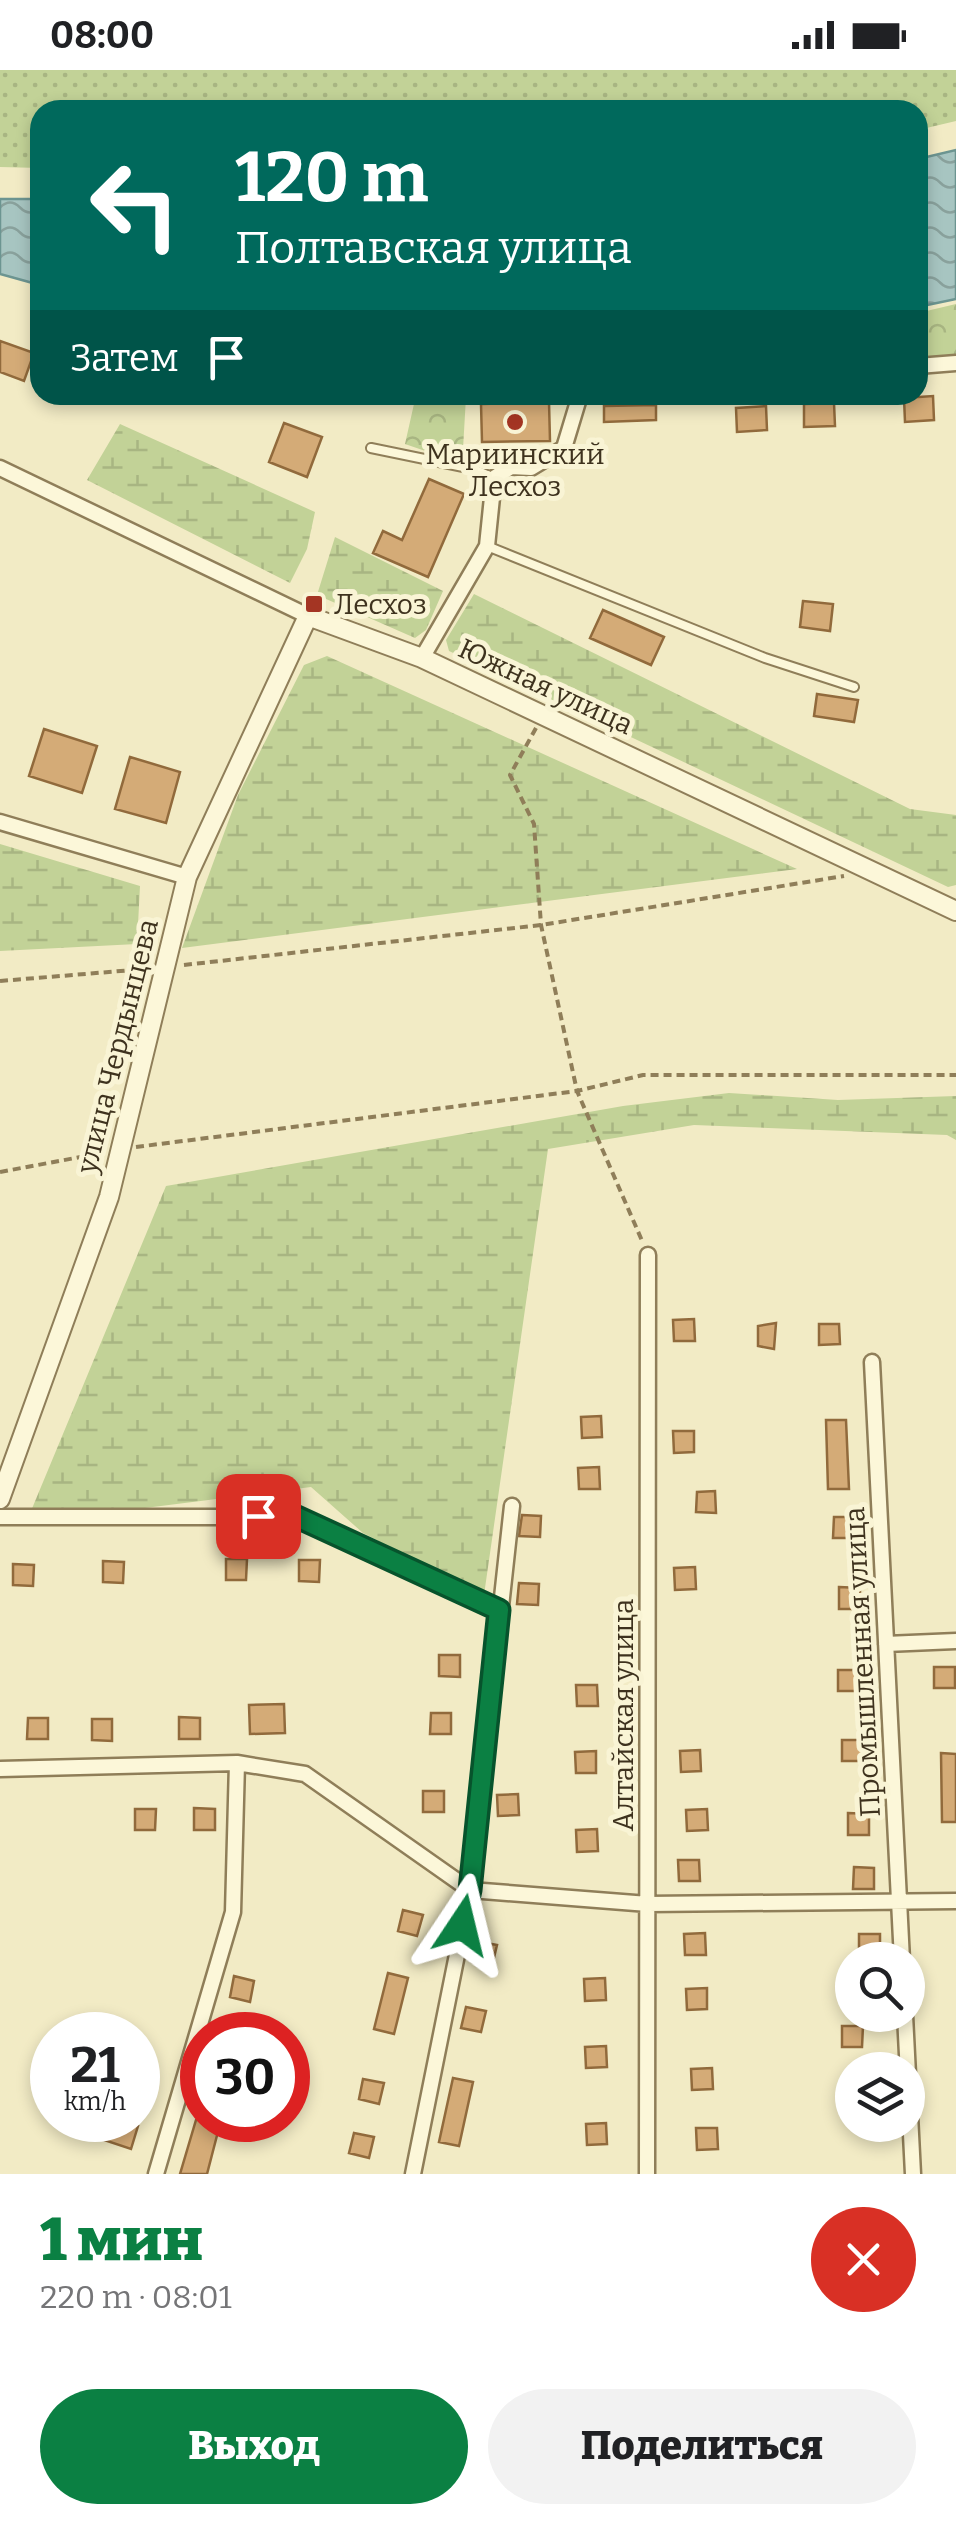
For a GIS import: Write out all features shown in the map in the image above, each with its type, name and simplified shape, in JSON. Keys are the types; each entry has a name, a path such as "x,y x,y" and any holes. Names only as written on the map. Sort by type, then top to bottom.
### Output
{"street":[{"path":"928,365 956,363"},
{"path":"422,658 487,546 494,478 510,467 531,468 564,448 577,405"},
{"name":"Южная улица","path":"0,468 308,616 422,658 956,911"},
{"name":"улица Чердынцева","path":"0,1499 108,1197 187,877 308,616"},
{"path":"0,822 187,877"},
{"name":"Алтайская улица","path":"648,1255 648,2174"},
{"name":"Промышленная улица","path":"872,1362 901,1942"},
{"path":"412,2174 470,1890 512,1506"},
{"path":"0,1517 295,1516 499,1610"},
{"path":"886,1644 956,1641"},
{"path":"156,2174 233,1912 236,1763"},
{"path":"0,1769 236,1763 306,1774 470,1890 648,1904 956,1901"},
{"path":"906,2032 913,2174"}],"lane":[{"path":"372,448 494,478"},
{"path":"487,546 730,645 854,687"}],"path":[{"path":"543,715 510,775 534,824 541,925 577,1090 648,1255"},
{"path":"0,980 165,967 541,925 873,872"},
{"path":"0,1172 120,1150 577,1090 642,1075 956,1075"}],"green space":[{"path":"0,70 956,70 956,121 928,128 928,100 30,100 30,168 0,167"},
{"path":"956,304 956,355 928,356 928,311"},
{"path":"414,405 466,405 463,449 437,455 405,444"},
{"path":"120,424 315,512 307,549 290,583 87,480"},
{"path":"335,537 443,591 426,630 415,638 317,595"},
{"path":"474,594 910,809 956,815 956,885 948,887 449,651 446,640"},
{"path":"327,656 797,869 182,948 238,795 304,665"},
{"path":"0,844 140,886 137,944 0,951"},
{"path":"729,1093 838,1100 956,1096 956,1140 947,1135 694,1125 548,1149 484,1595 363,1533 311,1487 26,1523 166,1186 623,1106"}],"water":[{"path":"956,150 956,299 928,305 928,157"},
{"path":"0,199 30,199 30,282 0,274"}],"building":[{"path":"0,341 30,352 24,381 0,372"},
{"path":"928,396 933,396 934,420 905,422 904,405 928,405"},
{"name":"Мариинский Лесхоз","path":"481,405 549,405 550,441 482,442"},
{"path":"656,405 656,420 604,422 604,406"},
{"path":"804,405 834,405 835,426 804,427"},
{"path":"766,406 767,430 737,432 736,408"},
{"path":"284,423 322,437 307,477 269,462"},
{"path":"429,479 464,494 428,577 373,553 383,531 402,540"},
{"path":"803,601 833,604 830,631 800,627"},
{"path":"603,610 664,637 651,665 590,638"},
{"path":"817,694 858,700 854,722 814,716"},
{"path":"44,729 97,746 82,793 29,776"},
{"path":"130,757 180,772 166,823 115,809"},
{"path":"694,1319 695,1341 674,1341 673,1320"},
{"path":"776,1323 774,1349 758,1346 758,1326"},
{"path":"819,1324 839,1324 840,1344 819,1345"},
{"path":"601,1416 602,1437 582,1438 581,1417"},
{"path":"826,1420 846,1420 849,1489 828,1489"},
{"path":"673,1431 694,1431 694,1452 674,1453"},
{"path":"599,1467 600,1489 579,1489 578,1468"},
{"path":"715,1491 716,1513 696,1512 697,1492"},
{"path":"522,1515 541,1516 540,1537 519,1536"},
{"path":"834,1517 854,1517 854,1538 833,1538"},
{"path":"226,1559 247,1559 246,1580 226,1580"},
{"path":"299,1560 320,1560 319,1582 299,1581"},
{"path":"103,1561 124,1562 123,1583 103,1582"},
{"path":"13,1564 34,1565 33,1586 13,1585"},
{"path":"695,1567 696,1589 675,1590 674,1568"},
{"path":"519,1583 539,1584 538,1605 517,1604"},
{"path":"839,1587 860,1588 860,1609 839,1609"},
{"path":"439,1655 460,1655 460,1677 439,1676"},
{"path":"934,1667 955,1667 955,1688 934,1688"},
{"path":"838,1670 859,1670 858,1691 838,1691"},
{"path":"576,1685 597,1685 598,1706 577,1706"},
{"path":"284,1704 285,1733 250,1734 249,1705"},
{"path":"431,1713 451,1713 451,1734 430,1734"},
{"path":"179,1717 200,1718 200,1739 179,1739"},
{"path":"28,1718 48,1718 48,1739 27,1739"},
{"path":"92,1719 112,1719 112,1741 92,1740"},
{"path":"842,1740 862,1740 862,1761 842,1761"},
{"path":"700,1750 701,1771 681,1772 680,1751"},
{"path":"596,1751 596,1773 576,1773 575,1752"},
{"path":"941,1753 956,1754 956,1822 942,1822"},
{"path":"423,1791 444,1791 444,1812 423,1812"},
{"path":"518,1794 519,1815 498,1816 497,1795"},
{"path":"194,1808 215,1809 215,1830 194,1830"},
{"path":"135,1809 156,1809 155,1830 135,1830"},
{"path":"707,1809 708,1830 687,1831 686,1810"},
{"path":"848,1813 869,1814 869,1835 848,1835"},
{"path":"597,1829 598,1851 577,1852 576,1830"},
{"path":"678,1860 699,1860 700,1881 679,1881"},
{"path":"854,1867 874,1868 874,1889 853,1889"},
{"path":"403,1910 423,1915 417,1936 398,1931"},
{"path":"705,1933 706,1955 685,1955 684,1934"},
{"path":"859,1934 880,1934 880,1942 859,1942"},
{"path":"476,1941 497,1945 492,1966 472,1962"},
{"path":"388,1973 408,1978 394,2034 374,2029"},
{"path":"234,1976 254,1981 250,2002 230,1997"},
{"path":"605,1978 606,2000 585,2001 584,1979"},
{"path":"707,1988 707,2009 687,2010 686,1989"},
{"path":"466,2007 486,2011 481,2032 461,2028"},
{"path":"842,2032 863,2032 862,2047 842,2047"},
{"path":"606,2046 607,2067 586,2068 585,2047"},
{"path":"712,2068 713,2089 692,2090 691,2069"},
{"path":"453,2078 473,2082 459,2146 439,2142"},
{"path":"363,2079 384,2083 379,2104 359,2099"},
{"path":"606,2123 607,2144 587,2145 586,2124"},
{"path":"696,2128 717,2128 718,2149 697,2150"},
{"path":"354,2133 374,2137 369,2158 349,2153"},
{"path":"110,2142 133,2142 131,2149"},
{"path":"189,2142 215,2142 207,2174 180,2174"}],"place":[{"name":"Мариинский Лесхоз","path":"515,422"},
{"name":"Лесхоз","path":"314,604"}],"route":[{"path":"258,1516 295,1516 499,1610 470,1890 462,1925"}]}
